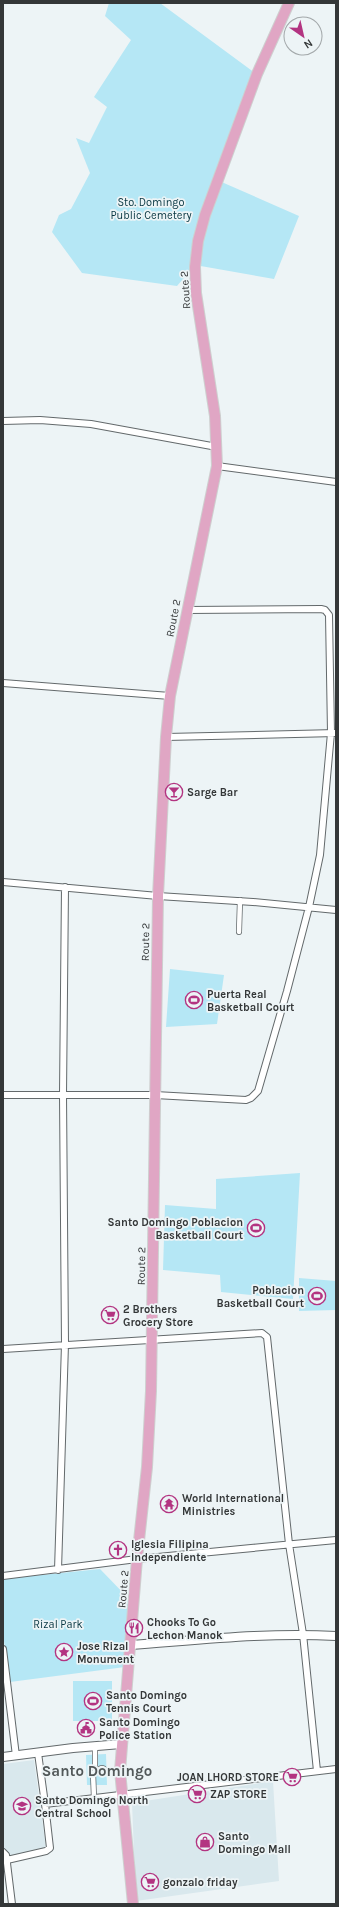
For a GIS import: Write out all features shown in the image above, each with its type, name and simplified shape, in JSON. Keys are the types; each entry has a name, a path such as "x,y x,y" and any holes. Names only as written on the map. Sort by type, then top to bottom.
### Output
{"highway":[{"name":"Route 2","path":"133,1904 121,1795 120,1771 137,1559 147,1466 152,1341 158,896 166,737 170,696 217,466 215,416 196,292 195,267 198,241 205,215 274,32 289,3"}],"street":[{"path":"3,421 40,420 91,424 217,447"},
{"path":"217,466 336,482"},
{"path":"3,1095 155,1095 246,1100 256,1095 279,1023 309,907 320,855 334,733 329,615 325,610 187,610"},
{"path":"3,683 170,696"},
{"path":"166,737 334,733"},
{"path":"3,882 158,896 240,900 336,910"},
{"path":"58,1570 65,1344 63,1095 65,887"},
{"path":"239,932 240,900"},
{"path":"3,1349 65,1344 152,1341 262,1333 267,1337 289,1544 303,1634 317,1771"},
{"path":"3,1576 137,1559 336,1540"},
{"path":"130,1645 263,1635 303,1634 336,1636"},
{"path":"3,1649 16,1756"},
{"path":"3,1757 121,1744"},
{"path":"93,1746 95,1798"},
{"path":"7,1860 46,1851 50,1848 38,1753"},
{"path":"45,1804 336,1768"},
{"path":"95,1771 102,1774 105,1770 120,1771"},
{"path":"3,1852 6,1854 12,1904"}],"shaded area":[{"name":"Santo Domingo North Central School","path":"34,1760 46,1848 9,1856 3,1848 3,1764"},
{"name":"Santo Domingo Mall","path":"273,1781 279,1881 136,1901 132,1803"}],"green space":[{"name":"Sto. Domingo Public Cemetery","path":"109,3 160,3 255,73 217,180 299,216 274,279 195,265 177,286 82,273 52,232 59,215 71,209 90,173 76,138 89,143 107,107 94,97 131,40 105,16"},
{"name":"Puerta Real Basketball Court","path":"170,969 224,975 217,1024 166,1027"},
{"path":"300,1173 293,1299 221,1292 220,1275 163,1270 165,1205 216,1209 216,1179"},
{"name":"Poblacion Basketball Court","path":"299,1278 336,1281 336,1310 299,1311"},
{"name":"Rizal Park","path":"100,1569 131,1601 125,1667 10,1682 3,1634 3,1579"},
{"name":"Santo Domingo Tennis Court","path":"73,1681 112,1681 112,1721 73,1721"},
{"path":"106,1754 107,1785 87,1785 86,1755"}],"place":[{"name":"Sarge Bar","path":"174,792"},
{"name":"Puerta Real Basketball Court","path":"194,1000"},
{"name":"Santo Domingo Poblacion Basketball Court","path":"256,1228"},
{"name":"Poblacion Basketball Court","path":"317,1296"},
{"name":"2 Brothers Grocery Store","path":"110,1315"},
{"name":"World International Ministries","path":"169,1504"},
{"name":"Iglesia Filipina Independiente","path":"118,1550"},
{"name":"Chooks To Go Lechon Manok","path":"134,1628"},
{"name":"Jose Rizal Monument","path":"64,1652"},
{"name":"Santo Domingo Tennis Court","path":"93,1701"},
{"name":"Santo Domingo Police Station","path":"86,1728"},
{"name":"JOAN LHORD STORE","path":"292,1777"},
{"name":"ZAP STORE","path":"197,1794"},
{"name":"Santo Domingo North Central School","path":"22,1806"},
{"name":"Santo Domingo Mall","path":"205,1842"},
{"name":"gonzalo friday","path":"150,1882"}],"district":[{"name":"Santo Domingo","path":"97,1771"}]}
